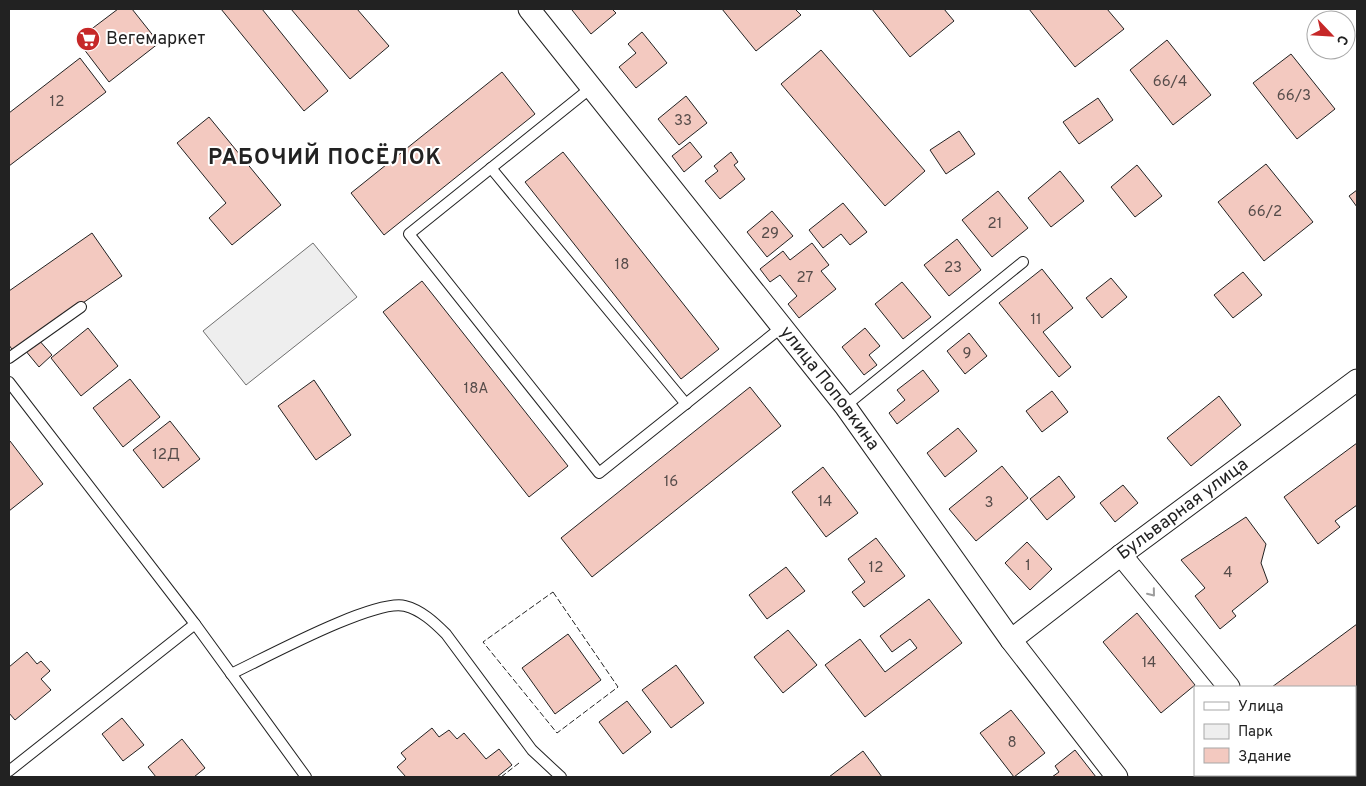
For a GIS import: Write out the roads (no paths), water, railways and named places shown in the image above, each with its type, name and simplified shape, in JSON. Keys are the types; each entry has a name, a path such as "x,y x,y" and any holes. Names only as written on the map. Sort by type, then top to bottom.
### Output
{"street":[{"name":"улица Поповкина","path":"529,9 845,406 1011,640 1117,777"},
{"name":"Бульварная улица","path":"1011,640 1121,555 1357,380"},
{"path":"1121,555 1228,686"}],"lane":[{"path":"592,87 409,234 599,474 782,327"},
{"path":"491,168 686,404"},
{"path":"845,406 1023,262"},
{"path":"9,358 81,308"},
{"path":"9,382 195,624 306,777"},
{"path":"231,674 359,614 388,605 404,606 431,620 446,634 532,750 561,777"},
{"path":"9,771 195,624"}],"place":[{"name":"Вегемаркет","path":"88,39"}],"district":[{"name":"РАБОЧИЙ ПОСЁЛОК","path":"325,158"}]}
